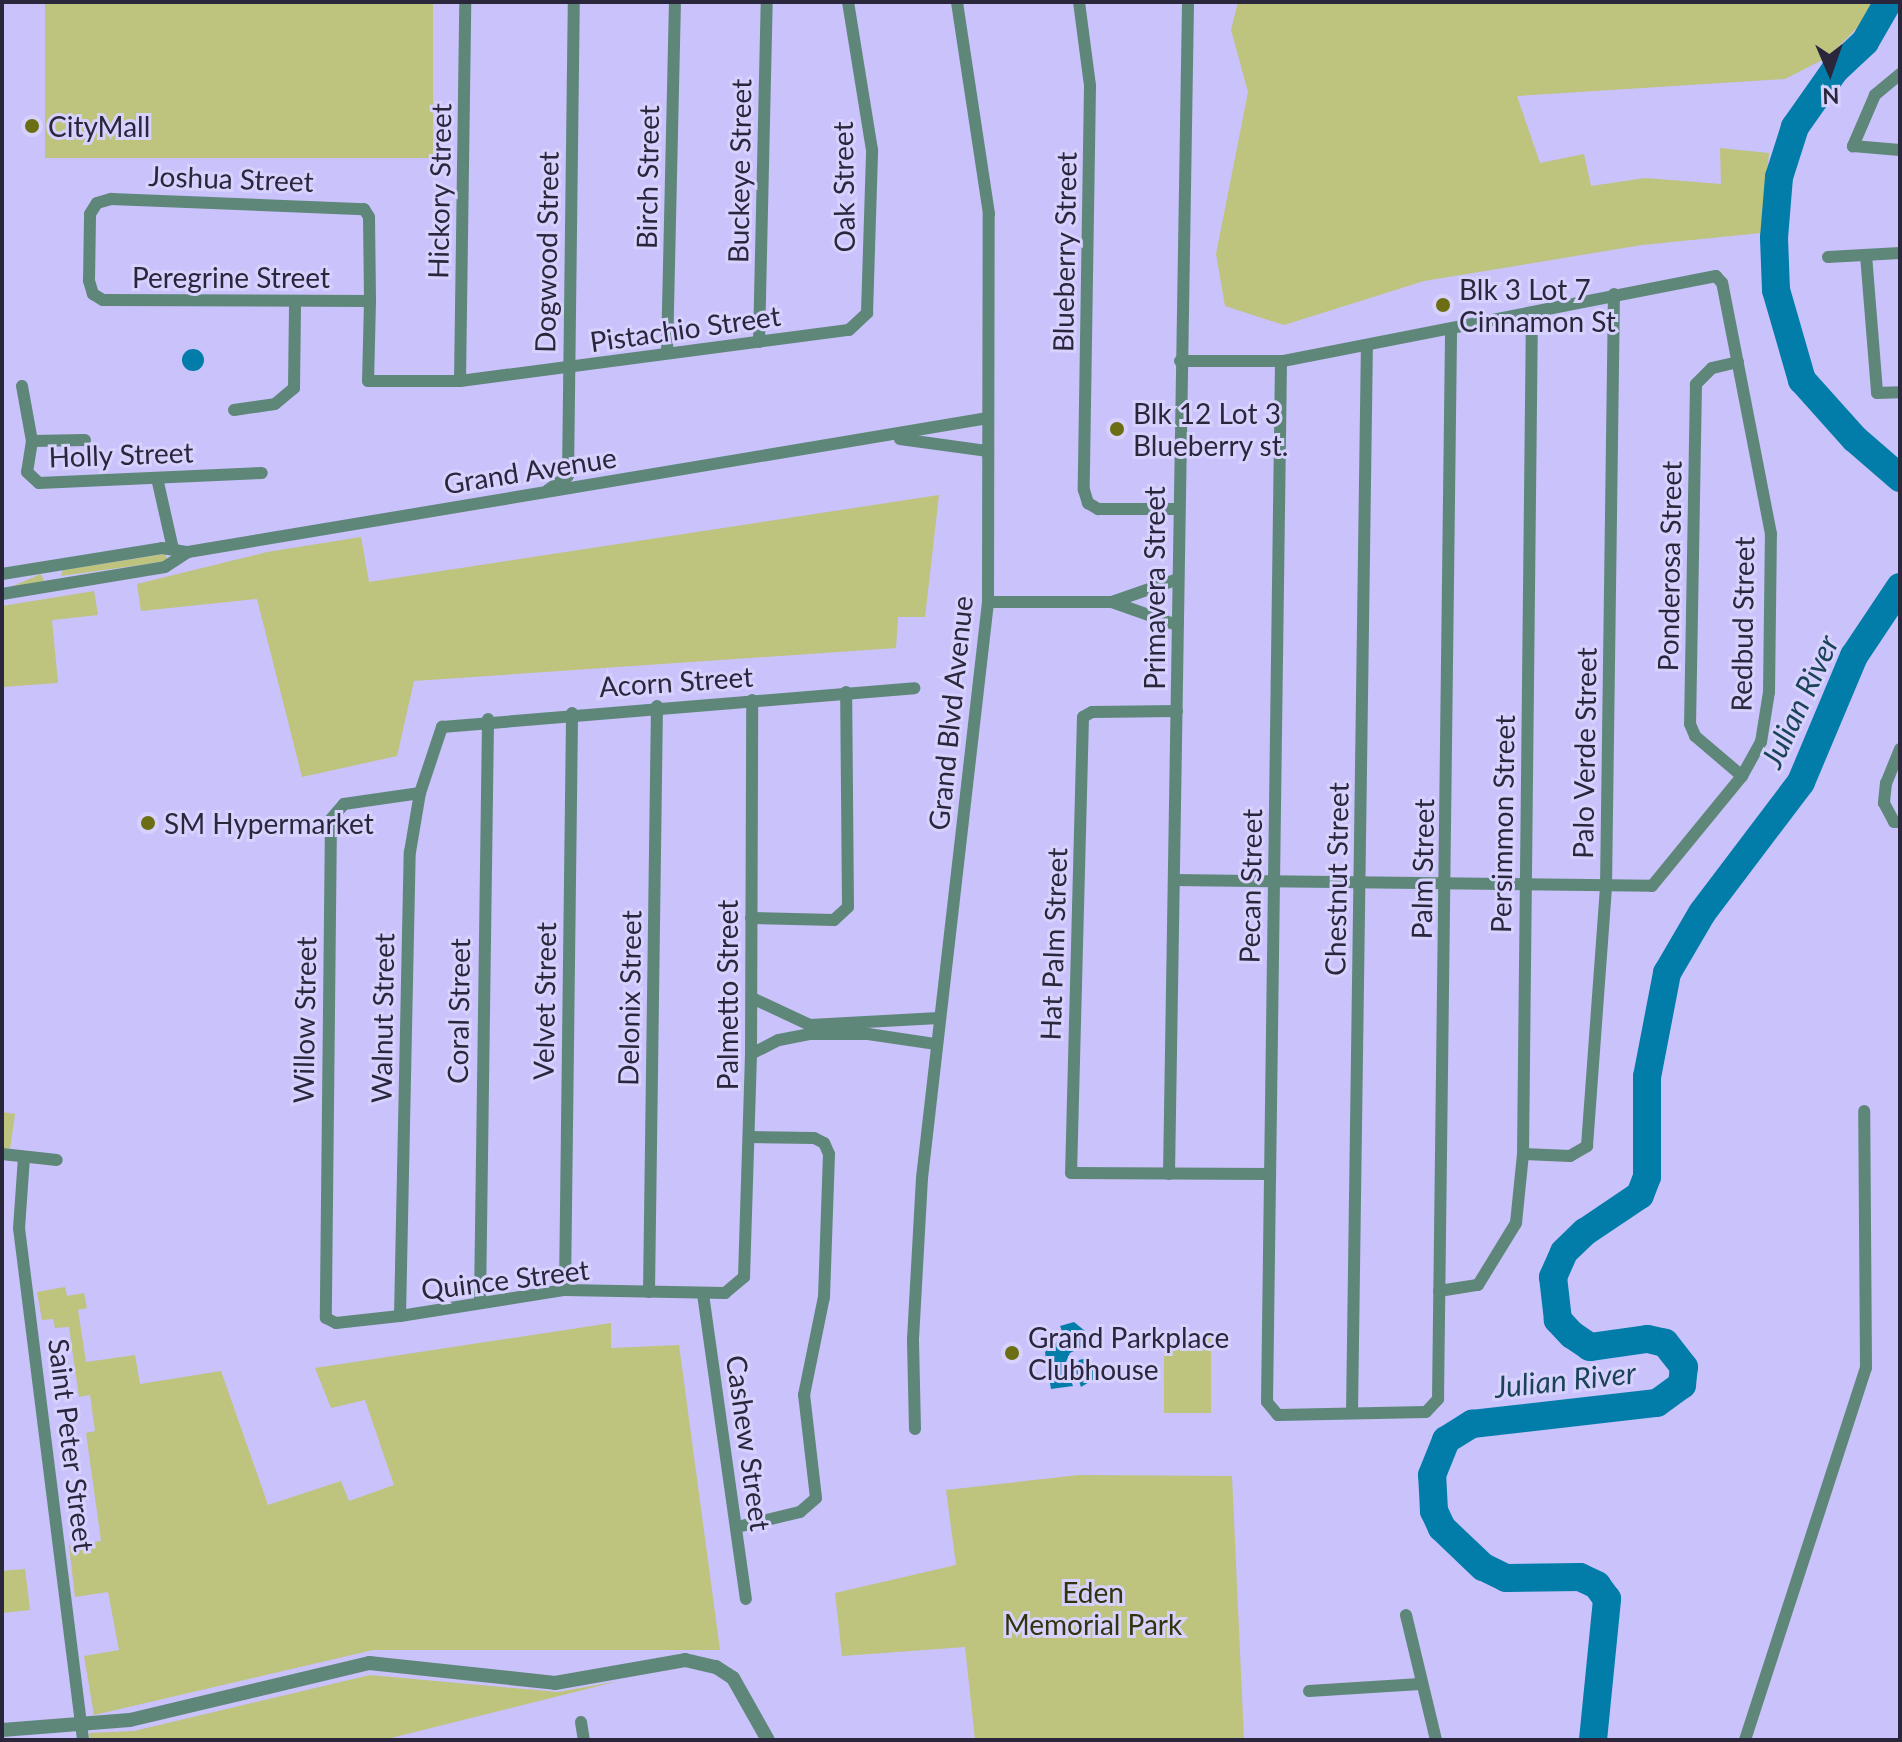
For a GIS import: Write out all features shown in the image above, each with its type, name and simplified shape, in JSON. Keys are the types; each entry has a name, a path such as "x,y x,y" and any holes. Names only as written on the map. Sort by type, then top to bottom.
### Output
{"street":[{"name":"Hickory Street","path":"460,381 465,2"},
{"name":"Dogwood Street","path":"545,492 568,476 574,2"},
{"name":"Birch Street","path":"667,353 675,2"},
{"name":"Buckeye Street","path":"759,342 767,2"},
{"name":"Oak Street","path":"848,2 872,150 867,313 862,323"},
{"name":"Grand Blvd Avenue","path":"915,1429 913,1339 936,1044 988,602 989,214 957,2"},
{"name":"Blueberry Street","path":"1079,2 1090,86 1088,503 1098,509 1178,509"},
{"name":"Primavera Street","path":"1169,1174 1180,361 1189,133 1188,2"},
{"path":"1900,74 1875,95 1853,146 1900,150"},
{"name":"Joshua Street","path":"93,294 90,214 97,203 364,209 369,217 370,301"},
{"path":"1828,257 1900,253"},
{"path":"1866,255 1877,393 1900,392"},
{"name":"Redbud Street","path":"1174,880 1643,888 1659,881 1742,776 1761,742 1769,692 1771,534 1722,283 1716,276 1700,276 1614,294"},
{"name":"Peregrine Street","path":"93,294 103,300 370,301"},
{"path":"1180,361 1281,361 1451,330 1614,294"},
{"name":"Palo Verde Street","path":"1523,1154 1570,1156 1587,1146 1606,887 1614,294"},
{"path":"234,410 275,404 294,388 295,301"},
{"name":"Pistachio Street","path":"370,301 368,381 460,381 849,330 862,323"},
{"name":"Persimmon Street","path":"1439,1291 1478,1285 1501,1248 1516,1223 1523,1154 1532,313"},
{"name":"Palm Street","path":"1352,1413 1434,1408 1447,884 1451,330"},
{"name":"Chestnut Street","path":"1352,1413 1367,345"},
{"name":"Pecan Street","path":"1281,361 1269,1174 1270,1411 1352,1413"},
{"name":"Ponderosa Street","path":"1738,362 1712,368 1696,384 1690,724 1695,736 1742,776"},
{"name":"Holly Street","path":"22,386 32,441 26,463 39,483 262,473"},
{"name":"Grand Avenue","path":"2,574 173,549 188,552 988,418"},
{"name":"Grand Avenue","path":"881,438 988,451"},
{"path":"32,441 85,440"},
{"path":"157,478 173,549"},
{"name":"Grand Avenue","path":"2,594 165,567 188,552"},
{"path":"50,566 54,585"},
{"path":"988,602 1112,602 1178,579"},
{"path":"1112,602 1177,625"},
{"name":"Acorn Street","path":"442,727 488,719 914,688"},
{"path":"751,918 843,916 848,907 846,692"},
{"name":"Palmetto Street","path":"737,1288 744,1277 749,1137 752,700"},
{"name":"Delonix Street","path":"649,1292 657,706"},
{"name":"Hat Palm Street","path":"1169,1174 1071,1173 1083,717 1092,712 1177,711"},
{"name":"Velvet Street","path":"565,1290 572,713"},
{"name":"Coral Street","path":"480,1302 488,719"},
{"name":"Walnut Street","path":"400,1316 410,852 420,793 442,727"},
{"path":"1900,749 1884,803 1894,822 1900,822"},
{"name":"Willow Street","path":"326,1318 331,819 344,804 420,793"},
{"path":"752,998 810,1025 936,1044"},
{"path":"751,1054 779,1040 839,1029 939,1018"},
{"path":"1745,1740 1866,1368 1864,1111"},
{"path":"737,1527 811,1507 816,1484 804,1395 824,1297 829,1154 824,1143 814,1138 749,1137"},
{"path":"2,1154 57,1160"},
{"name":"Saint Peter Street","path":"24,1157 19,1228 83,1740"},
{"path":"1169,1174 1269,1174"},
{"name":"Quince Street","path":"326,1318 336,1323 400,1316 565,1290 703,1294 737,1288"},
{"name":"Cashew Street","path":"703,1294 746,1599"},
{"path":"1406,1615 1420,1684 1436,1740"},
{"path":"2,1730 140,1718 369,1663 555,1683 685,1660 716,1667 733,1678 768,1740"},
{"path":"1309,1691 1420,1684"},
{"path":"581,1722 584,1740"}],"green space":[{"path":"45,2 433,2 433,158 45,158"},
{"path":"1238,2 1874,2 1869,16 1828,57 1785,79 1517,96 1540,163 1584,154 1591,186 1645,178 1721,184 1720,148 1769,153 1761,233 1642,245 1424,281 1284,325 1225,306 1216,254 1248,92 1231,30"},
{"path":"939,495 925,617 898,617 896,648 414,681 397,756 302,777 257,599 141,611 137,584 267,552 361,537 369,582"},
{"path":"165,554 168,561 61,576 63,570"},
{"path":"41,574 44,581 7,597 4,590"},
{"path":"94,591 98,615 52,620 58,683 2,687 2,606"},
{"path":"2,1112 15,1114 10,1149 2,1148"},
{"path":"65,1287 67,1296 84,1293 87,1308 78,1310 86,1362 135,1355 140,1384 221,1371 268,1505 341,1481 349,1501 394,1485 365,1400 331,1408 315,1368 611,1323 611,1348 679,1345 720,1650 373,1650 94,1715 84,1656 119,1650 108,1592 75,1597 69,1546 101,1541 86,1433 95,1431 90,1395 79,1397 69,1327 55,1328 53,1319 42,1320 37,1292"},
{"path":"1164,1335 1211,1335 1211,1413 1164,1413"},
{"name":"Eden Memorial Park","path":"1079,1475 1232,1476 1244,1740 975,1740 965,1647 842,1656 835,1593 956,1565 946,1490"},
{"path":"25,1569 30,1610 2,1613 2,1571"},
{"path":"370,1675 558,1692 619,1681 383,1740 90,1740 89,1733 134,1731"}],"water":[{"path":"193,349 201,352 204,360 201,368 193,371 185,368 182,360 185,352"},
{"path":"1074,1322 1085,1331 1084,1346 1070,1353 1065,1364 1073,1386 1051,1389 1045,1352 1064,1336 1060,1326"},
{"path":"1091,1357 1094,1379 1081,1387 1075,1370 1079,1360"}],"waterway":[{"name":"Julian River","path":"1888,2 1865,42 1835,70 1795,127 1779,177 1774,238 1776,290 1802,380 1855,439 1900,478"},
{"name":"Julian River","path":"1593,1740 1607,1599 1597,1585 1580,1577 1506,1578 1483,1567 1442,1528 1434,1511 1432,1475 1446,1440 1472,1424 1657,1403 1682,1385 1684,1367 1665,1343 1647,1339 1590,1347 1572,1335 1558,1320 1553,1277 1564,1252 1585,1232 1640,1195 1647,1177 1647,1077 1667,973 1702,913 1801,782 1854,656 1900,587"}],"place":[{"name":"CityMall","path":"32,126"},
{"name":"Blk 3 Lot 7 Cinnamon St","path":"1443,305"},
{"name":"Blk 12 Lot 3 Blueberry st.","path":"1117,429"},
{"name":"SM Hypermarket","path":"148,823"},
{"name":"Grand Parkplace Clubhouse","path":"1012,1353"}]}
